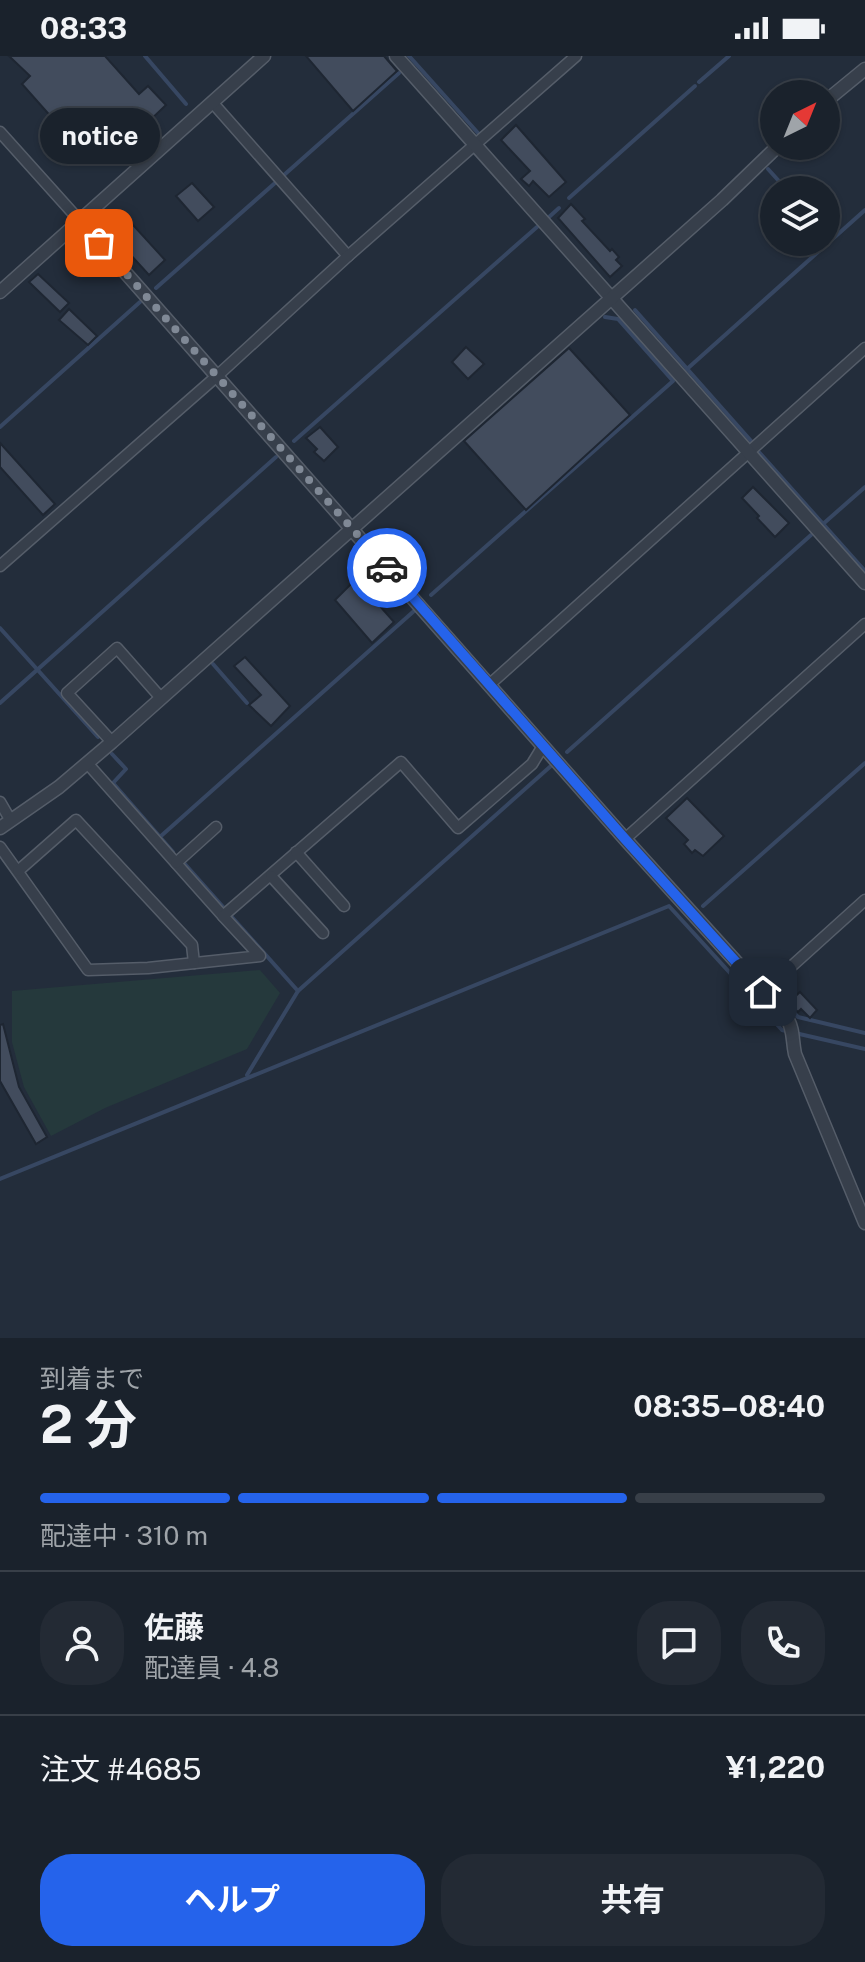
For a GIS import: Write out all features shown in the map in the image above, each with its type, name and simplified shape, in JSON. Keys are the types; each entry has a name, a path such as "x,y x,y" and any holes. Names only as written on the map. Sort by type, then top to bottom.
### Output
{"street":[{"path":"0,292 264,56"},
{"path":"396,56 865,583"},
{"path":"0,566 576,56"},
{"path":"840,90 865,69"},
{"path":"212,102 348,256"},
{"path":"0,132 787,1018 793,1027 795,1054 865,1223"},
{"path":"0,802 6,825 59,787 612,299 763,160"},
{"path":"489,685 865,348"},
{"path":"625,839 865,624"},
{"path":"112,742 67,693 117,648 161,698"},
{"path":"223,916 401,762 458,828 532,764 543,746"},
{"path":"0,847 88,970 148,968 260,956 87,763"},
{"path":"18,871 76,820 192,945 194,963"},
{"path":"176,863 216,827"},
{"path":"296,852 344,906"},
{"path":"271,876 323,933"},
{"path":"763,992 865,900"}],"green space":[{"path":"260,970 280,993 247,1049 105,1108 51,1136 24,1087 12,1042 12,991"}],"building":[{"path":"9,56 105,56 139,94 148,86 166,105 144,126 131,114 85,155 22,84 30,76"},
{"path":"306,56 384,56 397,71 353,111"},
{"path":"516,125 566,182 549,197 533,181 529,186 521,179 530,171 501,140"},
{"path":"192,183 214,207 198,221 176,196"},
{"path":"571,204 585,219 582,221 619,257 616,260 622,266 610,277 558,218"},
{"path":"124,215 165,260 149,275 108,230"},
{"path":"38,274 69,303 60,312 29,282"},
{"path":"69,309 97,336 88,345 59,320"},
{"path":"466,347 484,364 468,379 452,362"},
{"path":"569,348 630,415 526,510 464,441"},
{"path":"320,427 338,447 324,461 306,438"},
{"path":"0,443 55,504 43,515 0,467"},
{"path":"753,487 789,523 775,537 742,498"},
{"path":"356,579 394,622 372,643 335,600"},
{"path":"245,657 290,706 271,726 249,705 261,695 234,666"},
{"path":"687,798 724,836 703,856 695,850 692,853 684,844 688,840 666,818"},
{"path":"800,992 817,1010 810,1018 788,1003"},
{"path":"3,1024 19,1087 47,1137 36,1144 0,1081 0,1025"}],"waterway":[{"path":"145,56 186,104"},
{"path":"409,56 478,133"},
{"path":"699,82 729,56"},
{"path":"284,175 399,73"},
{"path":"569,198 695,86"},
{"path":"768,169 774,176"},
{"path":"156,288 275,183"},
{"path":"549,217 559,208"},
{"path":"687,369 865,210"},
{"path":"294,441 537,227"},
{"path":"0,427 140,302"},
{"path":"635,310 752,442"},
{"path":"431,595 673,381 618,319 605,317"},
{"path":"758,451 865,571"},
{"path":"0,703 276,457"},
{"path":"823,524 865,487"},
{"path":"567,752 811,535"},
{"path":"161,836 414,611"},
{"path":"0,628 98,737"},
{"path":"213,664 247,703"},
{"path":"112,754 126,769 113,783 173,852"},
{"path":"703,906 865,763"},
{"path":"247,1075 298,991 552,765"},
{"path":"184,863 224,908"},
{"path":"0,1179 669,906 782,1030 865,1049"},
{"path":"231,916 298,991"},
{"path":"785,1004 798,1017 865,1033"}],"way so far":[{"path":"99,243 387,568"}],"place":[{"name":"notice","path":"99,243"}],"route":[{"path":"387,568 763,992"}]}
